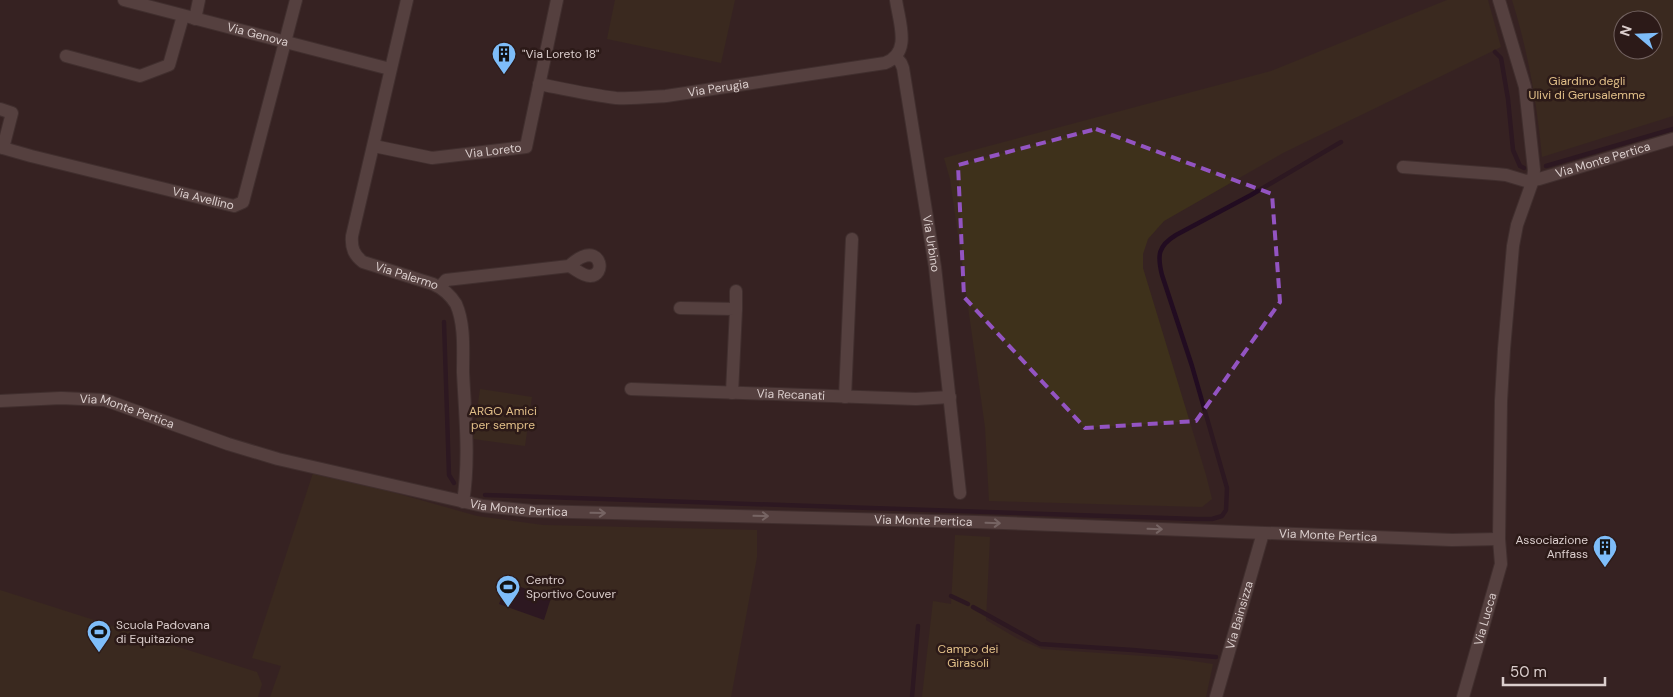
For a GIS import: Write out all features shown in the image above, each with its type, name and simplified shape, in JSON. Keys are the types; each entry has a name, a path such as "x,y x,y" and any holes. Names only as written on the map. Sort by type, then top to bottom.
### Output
{"street":[{"name":"Via Genova","path":"124,0 390,69"},
{"path":"66,56 140,76 169,65 189,17 199,0"},
{"path":"286,43 296,0"},
{"name":"Via Palermo","path":"407,0 351,247 356,256 363,262 440,287 456,304 461,325 466,444 466,481 463,502"},
{"name":"Via Loreto","path":"374,146 432,158 526,147 557,0"},
{"path":"896,0 902,40 896,57"},
{"path":"1499,0 1525,87 1534,164 1533,180 1517,225 1513,246 1501,401 1499,539"},
{"name":"Via Avellino","path":"0,109 12,113 1,147 234,206 243,202 286,43"},
{"name":"Via Perugia","path":"539,84 616,98 638,98 715,89 885,63 896,57"},
{"name":"Via Urbino","path":"896,57 903,68 923,183 935,267 960,493"},
{"name":"Via Monte Pertica","path":"1403,167 1501,174 1524,180 1539,180 1673,139"},
{"path":"845,397 852,238"},
{"path":"440,287 446,280 569,266"},
{"path":"732,393 736,291"},
{"path":"680,308 736,309"},
{"name":"Via Recanati","path":"631,389 916,399 950,397"},
{"name":"Via Monte Pertica","path":"0,401 78,398 105,400 228,444 278,459 463,502 532,512 785,517 1452,540 1499,539"},
{"name":"Via Bainsizza","path":"1216,697 1263,533"},
{"name":"Via Lucca","path":"1463,697 1501,564 1499,539"}],"highlighted area":[{"path":"1096,129 1272,194 1280,302 1196,421 1085,428 964,297 958,165"}],"green space":[{"path":"615,0 735,0 721,63 607,39"},
{"path":"1447,0 1488,0 1501,47 1283,153 1164,221 1148,239 1143,254 1143,268 1212,499 1202,507 989,501 985,427 950,179 944,158 1271,71"},
{"name":"Giardino degli Ulivi di Gerusalemme","path":"1512,0 1673,0 1673,116 1542,157 1531,77 1523,38"},
{"name":"ARGO Amici per sempre","path":"480,389 532,397 525,446 473,439"},
{"name":"Centro Sportivo Couver","path":"314,470 477,516 543,525 757,530 757,557 731,697 270,697 281,666 252,658"},
{"name":"Campo dei Girasoli","path":"955,535 990,537 986,620 1018,639 1042,649 1172,658 1213,664 1206,697 922,697 933,601 951,604"},
{"name":"Scuola Padovana di Equitazione","path":"0,590 257,672 262,684 258,697 0,697"}],"shaded area":[{"path":"507,582 551,598 544,620 499,604"}],"waterway":[{"path":"1495,52 1501,58 1508,99 1513,150 1520,166 1524,168"},
{"path":"1546,166 1673,129"},
{"path":"485,495 1197,519 1212,519 1222,516 1226,510 1227,488 1192,366 1162,275 1160,252 1162,247 1176,235 1251,195 1341,142"},
{"path":"444,322 449,475 454,483"},
{"path":"951,596 968,604"},
{"path":"973,607 1040,644 1216,657"},
{"path":"912,697 918,626"}],"place":[{"name":"\"Via Loreto 18\"","path":"504,75"},
{"name":"Associazione Anffass","path":"1605,568"},
{"name":"Centro Sportivo Couver","path":"508,608"},
{"name":"Scuola Padovana di Equitazione","path":"99,653"}]}
